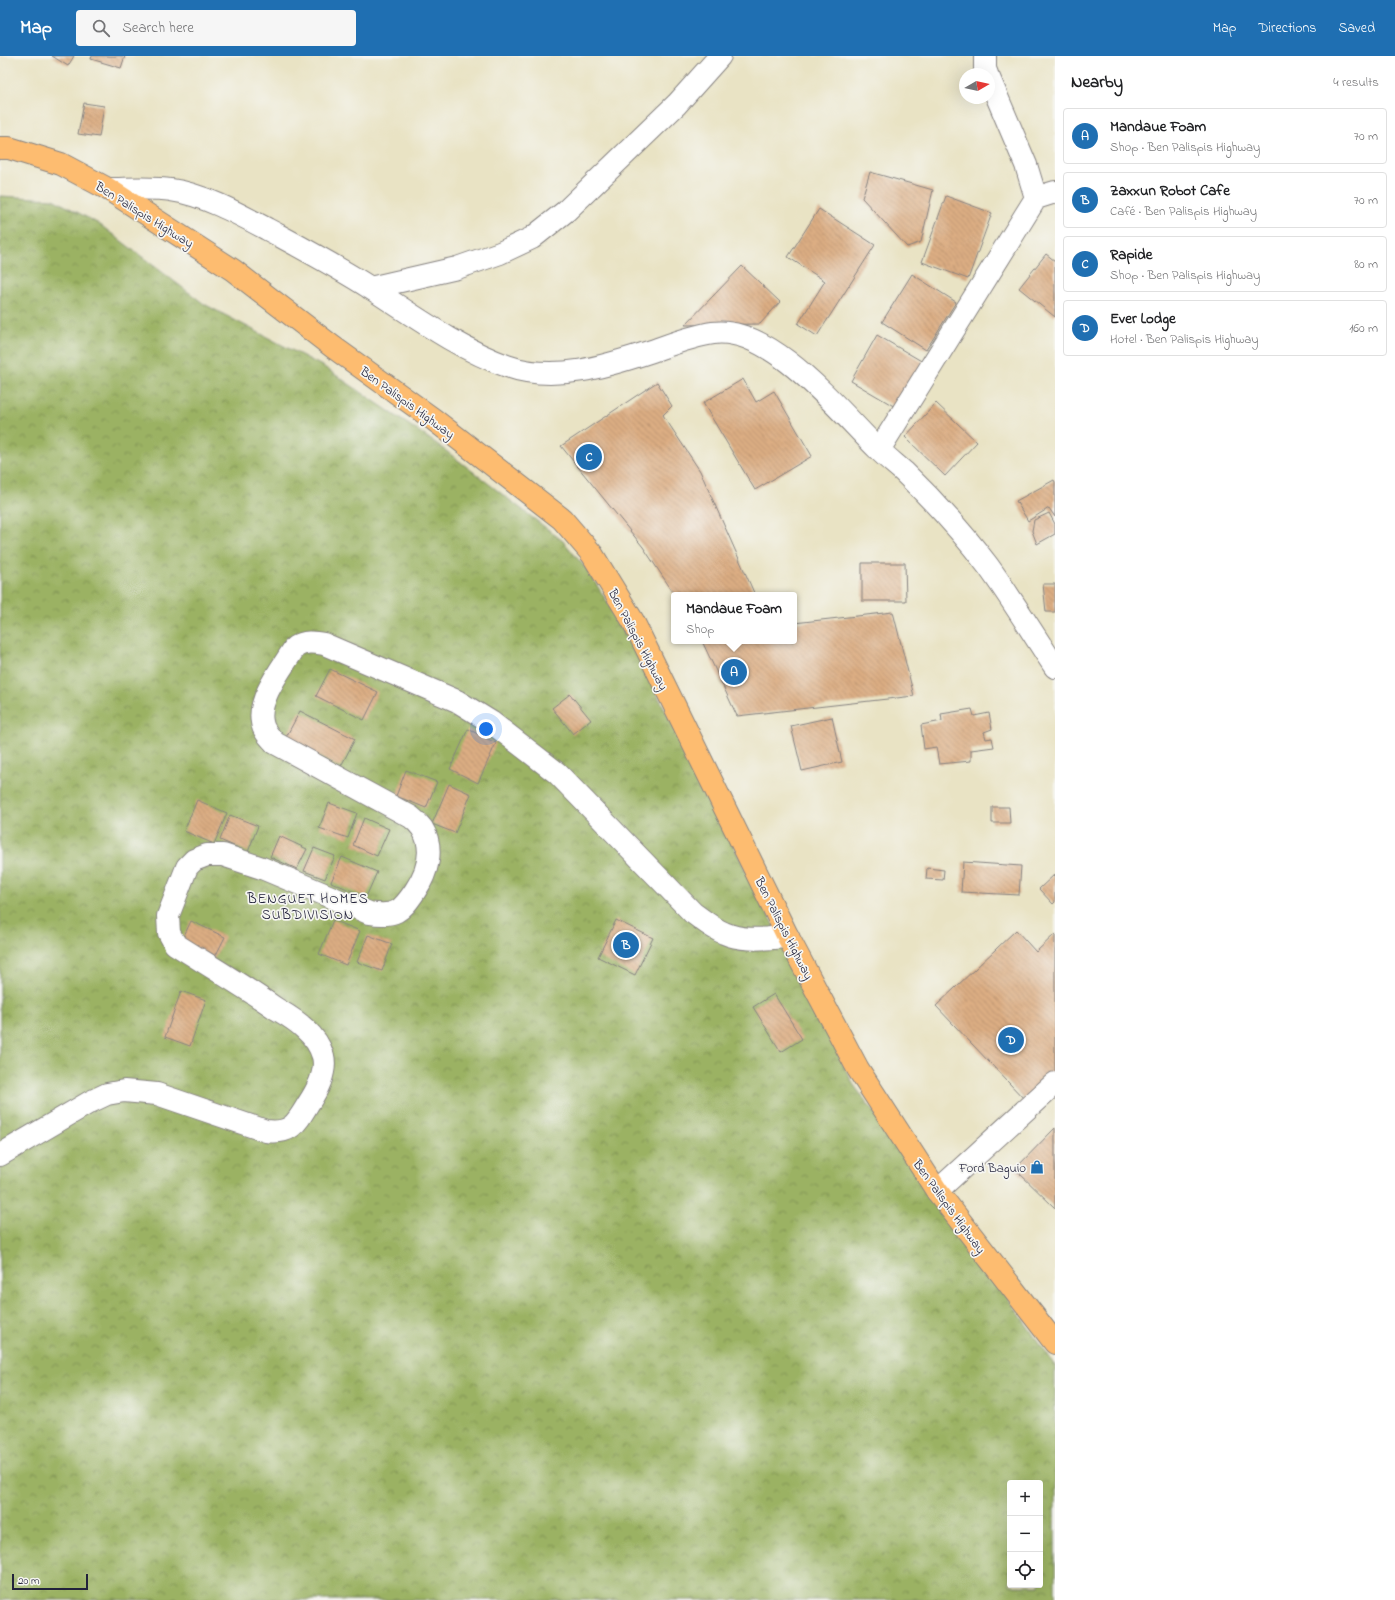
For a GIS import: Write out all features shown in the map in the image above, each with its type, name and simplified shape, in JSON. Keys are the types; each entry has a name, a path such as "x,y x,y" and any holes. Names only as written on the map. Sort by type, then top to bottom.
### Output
{"main road":[{"name":"Ben Palispis Highway","path":"0,148 9,148 61,164 108,189 233,270 333,348 433,419 562,519 592,554 633,621 788,937 858,1069 937,1191 1055,1343"}],"street":[{"path":"370,288 457,268 500,253 532,238 566,211 677,104 720,56"},
{"path":"985,56 985,68"},
{"path":"879,450 1045,195 1026,165 995,92"},
{"path":"108,189 171,190 209,200 251,220 334,265 453,340 506,366 533,374 596,368 685,339 715,332 734,333 754,340 779,355 812,381 879,450 905,473 949,518 989,567 1055,668"},
{"path":"0,1155 90,1102 107,1094 124,1091 157,1094 266,1131 277,1132 287,1130 296,1124 314,1096 323,1074 323,1058 317,1043 304,1028 286,1015 175,944 169,933 168,925 168,916 187,867 194,860 207,855 223,855 262,868 369,913 381,915 393,913 403,908 423,879 430,857 428,841 422,828 411,817 275,743 266,733 262,722 264,697 295,647 301,644 310,642 324,644 457,701 491,722 557,773 686,906 711,927 725,934 744,938 788,937"},
{"path":"937,1191 1055,1083"}],"green space":[{"path":"0,196 53,199 99,224 204,304 324,367 437,444 563,541 588,571 627,634 853,1084 945,1207 1055,1366 1055,1600 0,1600"}],"building":[{"path":"52,56 74,56 68,66"},
{"path":"92,56 125,56 121,68 91,59"},
{"path":"84,103 104,106 99,137 78,134"},
{"path":"870,172 933,190 921,242 907,247 862,198"},
{"path":"946,196 992,213 968,279 922,262"},
{"path":"819,209 875,245 817,336 798,324 825,281 788,257"},
{"path":"1046,254 1055,261 1055,317 1019,288"},
{"path":"742,266 780,302 760,324 685,325"},
{"path":"912,274 956,302 926,350 882,322"},
{"path":"877,335 923,362 897,408 851,381"},
{"path":"743,379 756,402 774,391 812,456 755,490 703,403"},
{"path":"657,382 672,406 663,415 700,471 754,592 673,592 643,547 561,446"},
{"path":"936,403 977,442 945,476 905,437"},
{"path":"1054,480 1055,517 1049,508 1028,521 1016,501"},
{"path":"1049,513 1055,524 1055,534 1037,544 1032,531 1034,520"},
{"path":"862,563 905,563 906,601 862,601"},
{"path":"1043,584 1055,584 1055,612 1046,612"},
{"path":"893,612 914,696 737,716 703,644 797,644 797,623"},
{"path":"330,669 378,692 364,720 316,696"},
{"path":"570,694 591,720 573,734 552,708"},
{"path":"972,709 974,716 989,713 992,729 984,732 986,739 992,738 994,747 971,750 971,761 939,764 936,747 924,749 921,725 942,721 941,714"},
{"path":"300,711 355,739 340,768 285,739"},
{"path":"832,717 842,762 802,771 791,726"},
{"path":"468,729 496,743 478,783 450,769"},
{"path":"406,770 437,782 426,808 396,796"},
{"path":"449,784 471,794 455,833 432,824"},
{"path":"197,800 227,813 214,844 184,831"},
{"path":"329,803 357,813 348,838 319,828"},
{"path":"992,807 1009,807 1010,823 992,823"},
{"path":"230,815 258,826 248,852 220,840"},
{"path":"364,818 389,829 377,856 353,845"},
{"path":"279,836 307,849 297,869 270,857"},
{"path":"314,848 335,856 325,879 304,871"},
{"path":"342,857 377,872 366,897 331,882"},
{"path":"963,862 1021,866 1019,895 961,892"},
{"path":"927,868 944,870 943,880 926,879"},
{"path":"1055,874 1055,902 1053,904 1039,889"},
{"path":"333,920 360,931 346,965 319,954"},
{"path":"616,920 653,938 635,975 598,957"},
{"path":"191,921 225,937 214,959 181,942"},
{"path":"1016,930 1036,952 1055,934 1055,1073 1026,1101 936,1006"},
{"path":"368,935 392,944 382,971 357,962"},
{"path":"181,991 206,1000 190,1046 165,1037"},
{"path":"774,994 802,1039 781,1052 753,1007"},
{"path":"1055,1128 1055,1208 1015,1169"}],"place":[{"name":"Rapide","path":"589,457"},
{"name":"Mandaue Foam","path":"734,672"},
{"name":"Zaxxun Robot Cafe","path":"626,945"},
{"name":"Ever Lodge","path":"1011,1040"},
{"name":"Ford Baguio","path":"1037,1167"}],"district":[{"name":"BENGUET HOMES SUBDIVISION","path":"308,906"}]}
